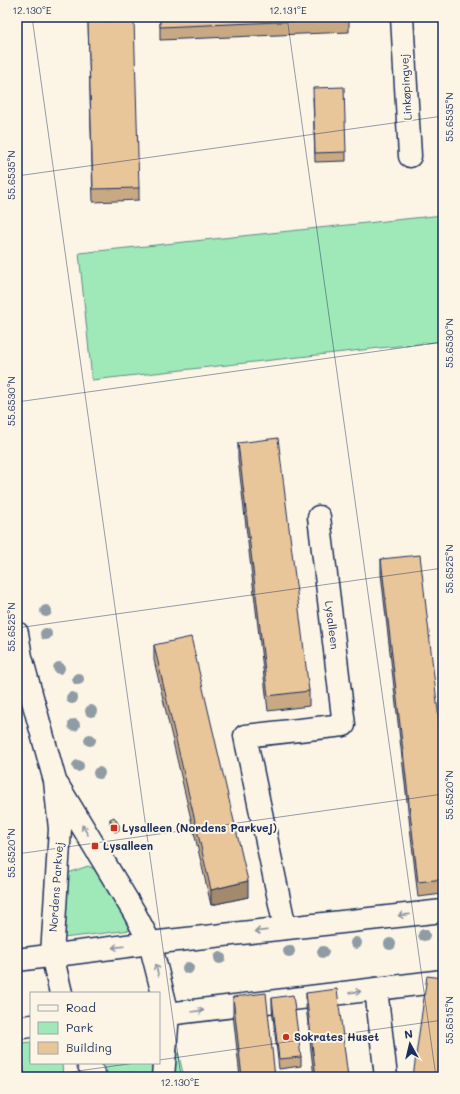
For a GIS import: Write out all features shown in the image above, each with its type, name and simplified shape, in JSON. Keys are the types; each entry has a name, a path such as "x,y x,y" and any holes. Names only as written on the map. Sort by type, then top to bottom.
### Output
{"street":[{"name":"Linkøpingvej","path":"402,17 410,156"},
{"name":"Lysalleen","path":"285,928 245,736 344,725 319,517"},
{"name":"Nordens Parkvej","path":"17,633 55,781 60,829 52,955 61,992"},
{"name":"Nordens Parkvej","path":"55,781 134,912 150,943 160,992"},
{"path":"17,960 150,943 443,911"},
{"path":"164,1014 443,981"},
{"path":"376,989 386,1077"},
{"name":"Nordens Parkvej","path":"160,994 164,1014 162,1077"},
{"path":"17,1028 30,1026"},
{"path":"88,1064 95,1077"}],"green space":[{"path":"443,215 443,341 92,380 79,253"},
{"path":"88,866 95,869 131,930 63,938 68,873"},
{"path":"174,1036 184,1077 169,1077"},
{"path":"30,1042 30,1064 62,1064 63,1077 25,1077 21,1043"},
{"path":"103,1064 154,1064 152,1077 110,1077"}],"building":[{"path":"160,17 349,17 349,19 160,27"},
{"path":"134,20 139,188 93,189 88,22"},
{"path":"344,87 346,152 315,153 313,88"},
{"path":"278,438 309,691 268,696 238,443"},
{"path":"420,555 443,755 443,879 418,882 381,559"},
{"path":"191,637 248,881 211,890 154,645"},
{"path":"114,817 119,825 115,827 110,819"},
{"path":"427,976 443,978 443,1077 413,1077"},
{"path":"337,989 348,1077 316,1077 306,993"},
{"path":"266,993 275,1077 242,1077 233,997"},
{"name":"Sokrates Huset","path":"293,995 301,1057 279,1059 272,998"},
{"path":"17,1028 19,1028 24,1077 17,1077"}],"place":[{"name":"Lysalleen (Nordens Parkvej)","path":"114,828"},
{"name":"Lysalleen","path":"95,846"},
{"name":"Sokrates Huset","path":"286,1037"}]}
